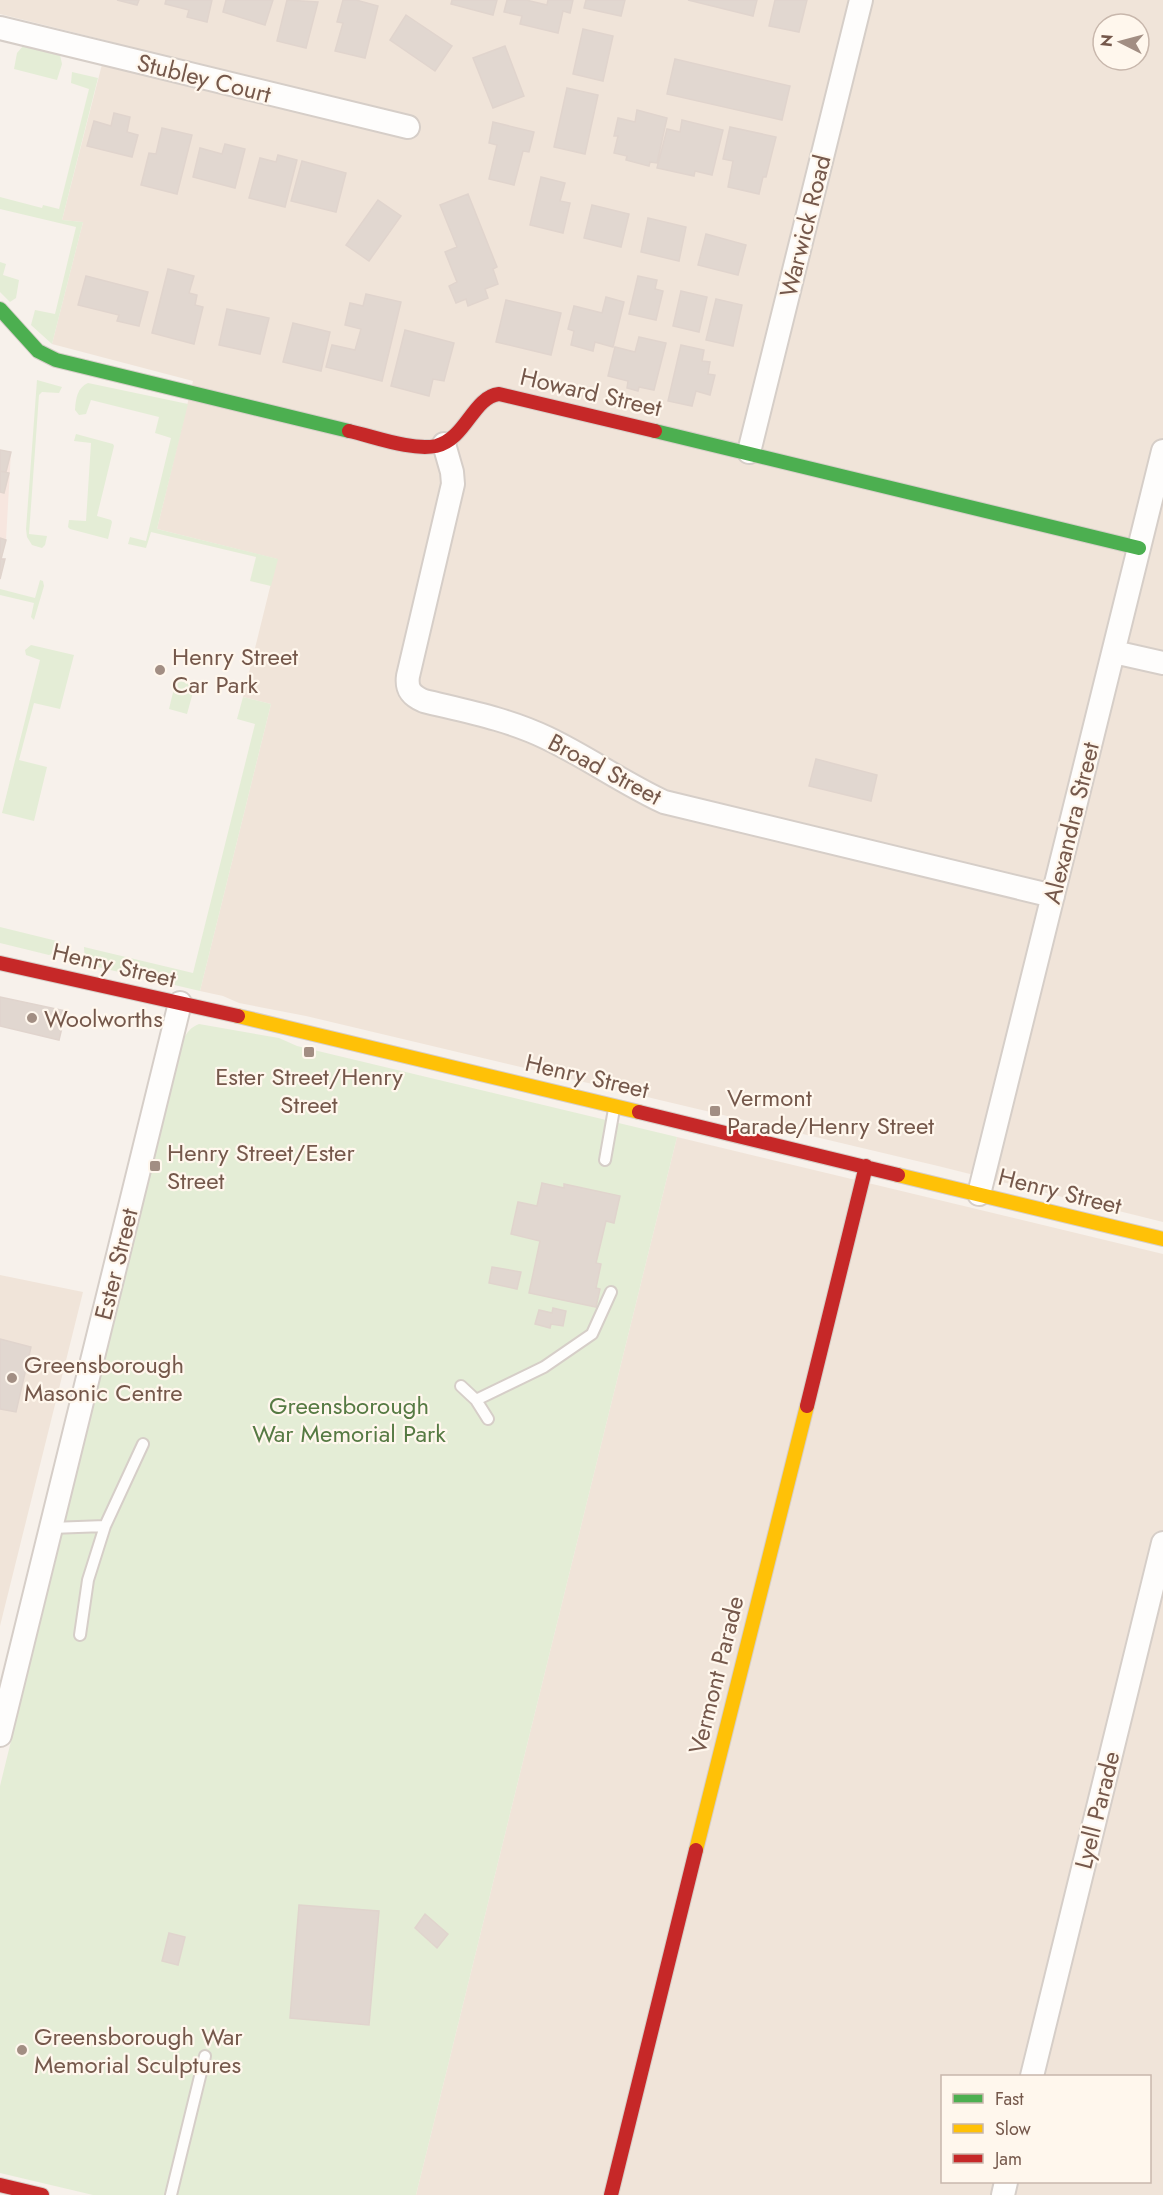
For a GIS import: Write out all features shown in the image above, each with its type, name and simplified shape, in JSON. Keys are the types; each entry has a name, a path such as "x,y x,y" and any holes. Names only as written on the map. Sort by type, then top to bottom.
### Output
{"street":[{"name":"Warwick Road","path":"749,452 861,0"},
{"name":"Stubley Court","path":"0,28 408,127"},
{"path":"0,309 32,346 40,353 56,360 417,447 444,444"},
{"name":"Howard Street","path":"444,444 461,430 485,399 498,394 749,452 1139,548"},
{"name":"Broad Street","path":"444,444 453,484 408,676 407,683 412,695 424,701 510,723 546,737 664,802 1053,896"},
{"name":"Alexandra Street","path":"980,1194 1163,451"},
{"path":"1114,652 1163,663"},
{"name":"Henry Street","path":"0,963 615,1105 1163,1239"},
{"name":"Ester Street","path":"0,1735 180,1003"},
{"name":"Vermont Parade","path":"611,2195 866,1166"},
{"name":"Lyell Parade","path":"1032,2075 1163,1543"},
{"path":"0,2185 42,2195"}],"lane":[{"path":"605,1160 615,1105"},
{"path":"476,1400 544,1367 592,1334 611,1292"},
{"path":"461,1386 476,1400 488,1419"},
{"path":"80,1635 88,1580 105,1526 143,1444"},
{"path":"51,1528 105,1526"},
{"path":"171,2195 205,2056"}],"shaded area":[{"path":"0,0 1163,0 1163,1222 938,1166 306,1016 239,1003 223,996 200,991 271,704 243,697 277,559 157,529 193,381 52,344 83,222 62,220 108,41 0,14"},
{"path":"0,450 11,452 6,540 2,558 5,559 0,580"},
{"path":"677,1137 1163,1254 1163,2195 416,2195"},
{"path":"0,1275 83,1292 0,1626"}],"green space":[{"path":"23,46 60,55 62,64 57,80 14,69 17,53"},
{"path":"72,72 98,78 62,220 83,222 52,344 31,325 35,310 55,314 76,227 0,209 0,197 42,208 43,205 59,209 89,89 71,83"},
{"path":"0,262 6,264 3,275 19,280 16,298 10,302 0,292"},
{"path":"37,380 62,387 59,393 42,392 39,395 29,534 47,536 42,548 32,545 27,537 26,529"},
{"path":"88,383 188,404 157,529 278,559 271,586 250,581 256,557 151,532 146,548 128,544 130,537 146,541 171,438 155,433 159,417 91,400 86,414 79,415 75,410 77,398 81,388"},
{"path":"76,434 114,446 97,516 112,522 108,539 68,527 69,520 86,521 91,443 74,441"},
{"path":"40,580 43,581 44,586 34,620 31,617 34,603 0,595 0,589 35,598"},
{"path":"31,645 74,655 60,709 34,703 19,760 47,767 34,821 2,813 40,660 26,655 25,650"},
{"path":"176,680 195,685 187,714 169,709"},
{"path":"243,697 271,704 200,991 85,964 84,947 193,973 255,724 237,719"},
{"path":"0,927 61,942 60,946 49,955 0,943"},
{"name":"Greensborough War Memorial Park","path":"199,1024 279,1038 297,1046 677,1137 416,2195 93,2195 0,2173 0,1786 183,1040 190,1030"}],"building":[{"path":"117,0 139,0 137,5"},
{"path":"166,0 212,0 207,22 187,17 189,10 165,4"},
{"path":"226,0 273,0 265,25 223,12"},
{"path":"287,0 318,2 306,48 277,41"},
{"path":"343,0 356,0 378,6 365,58 335,51 343,23 337,22"},
{"path":"452,0 497,0 493,15 451,4"},
{"path":"507,0 526,0 547,5 548,0 573,0 570,13 563,11 558,33 520,24 522,16 504,12"},
{"path":"586,0 625,0 621,16 584,8"},
{"path":"688,0 757,0 753,16"},
{"path":"775,0 807,0 799,32 769,26"},
{"path":"406,15 452,46 435,71 390,40"},
{"path":"583,29 613,36 603,81 573,74"},
{"path":"505,46 524,96 493,108 473,58"},
{"path":"675,59 790,86 782,120 667,94"},
{"path":"567,88 598,95 585,154 554,147"},
{"path":"637,110 667,118 657,163 650,162 649,166 626,160 627,156 614,153 618,136 614,136 618,118 635,122"},
{"path":"114,113 130,117 127,132 138,135 132,157 87,146 94,121 111,126"},
{"path":"682,120 723,130 712,175 695,171 694,176 657,168 667,129 680,132"},
{"path":"493,122 534,132 529,152 523,151 514,185 489,179 497,145 489,143"},
{"path":"730,127 776,137 766,177 763,177 759,194 728,187 733,161 723,159"},
{"path":"162,128 192,135 177,194 141,185 149,153 156,154"},
{"path":"225,144 245,149 235,188 193,177 200,148 222,154"},
{"path":"278,155 297,160 285,207 249,198 260,158 276,162"},
{"path":"302,161 346,173 336,212 291,201"},
{"path":"541,177 565,183 560,201 570,203 563,233 530,225"},
{"path":"468,194 497,267 493,269 498,284 485,289 488,298 468,306 466,299 456,303 449,286 457,282 445,252 457,247 440,205"},
{"path":"378,200 401,216 369,261 346,245"},
{"path":"592,205 629,214 621,247 584,238"},
{"path":"648,218 686,227 679,261 641,252"},
{"path":"706,234 746,245 738,275 698,265"},
{"path":"168,269 194,276 189,293 197,295 195,305 203,307 194,344 152,333"},
{"path":"86,276 148,292 139,326 117,321 119,315 78,305"},
{"path":"638,276 657,280 655,289 663,291 656,320 629,314"},
{"path":"681,291 707,297 699,332 673,326"},
{"path":"366,294 401,302 382,381 326,367 332,345 355,350 361,329 345,325 350,303 363,306"},
{"path":"606,297 624,302 613,347 595,342 593,351 571,345 574,331 568,329 574,306 602,313"},
{"path":"716,299 742,305 733,346 706,340"},
{"path":"506,300 561,313 551,355 496,342"},
{"path":"227,309 269,318 260,354 219,345"},
{"path":"293,323 330,332 321,371 283,362"},
{"path":"405,330 454,343 444,381 433,379 429,396 391,386"},
{"path":"639,337 666,343 654,390 639,387 638,391 627,388 628,381 608,376 615,347 635,352"},
{"path":"681,345 704,350 702,361 710,362 708,374 715,375 710,395 696,391 692,406 668,401"},
{"path":"0,450 11,452 6,472 0,471"},
{"path":"0,471 9,473 4,493 0,492"},
{"path":"0,538 6,540 1,559 5,559 0,579"},
{"path":"816,759 877,775 871,801 809,786"},
{"name":"Woolworths","path":"0,997 66,1011 59,1040 0,1026"},
{"path":"542,1183 564,1188 564,1184 620,1196 614,1223 606,1221 596,1263 601,1264 596,1288 600,1289 596,1307 529,1293 540,1241 511,1234 518,1202 537,1206"},
{"path":"492,1267 521,1272 517,1289 489,1283"},
{"path":"553,1308 566,1311 563,1326 551,1324 550,1328 535,1324 539,1310 552,1313"},
{"name":"Greensborough Masonic Centre","path":"0,1339 31,1347 16,1412 0,1409"},
{"path":"299,1905 379,1911 369,2025 290,2018"},
{"path":"425,1914 448,1934 437,1948 415,1928"},
{"path":"169,1933 185,1937 178,1965 162,1961"}],"traffic: fast":[{"path":"0,309 38,351 56,360 349,431"},
{"path":"655,431 1139,548"}],"traffic: slow":[{"path":"238,1016 639,1112"},
{"path":"898,1175 1163,1239"},
{"path":"696,1850 807,1406"}],"traffic: jam":[{"path":"349,431 404,445 436,446 455,435 482,402 499,394 655,431"},
{"path":"0,963 238,1016"},
{"path":"639,1112 898,1175"},
{"path":"807,1406 866,1166"},
{"path":"611,2195 696,1850"},
{"path":"0,2185 42,2195"}],"place":[{"name":"Henry Street Car Park","path":"160,670"},
{"name":"Woolworths","path":"32,1018"},
{"name":"Ester Street/Henry Street","path":"309,1052"},
{"name":"Vermont Parade/Henry Street","path":"715,1111"},
{"name":"Henry Street/Ester Street","path":"155,1166"},
{"name":"Greensborough Masonic Centre","path":"12,1378"},
{"name":"Greensborough War Memorial Sculptures","path":"22,2050"}]}
